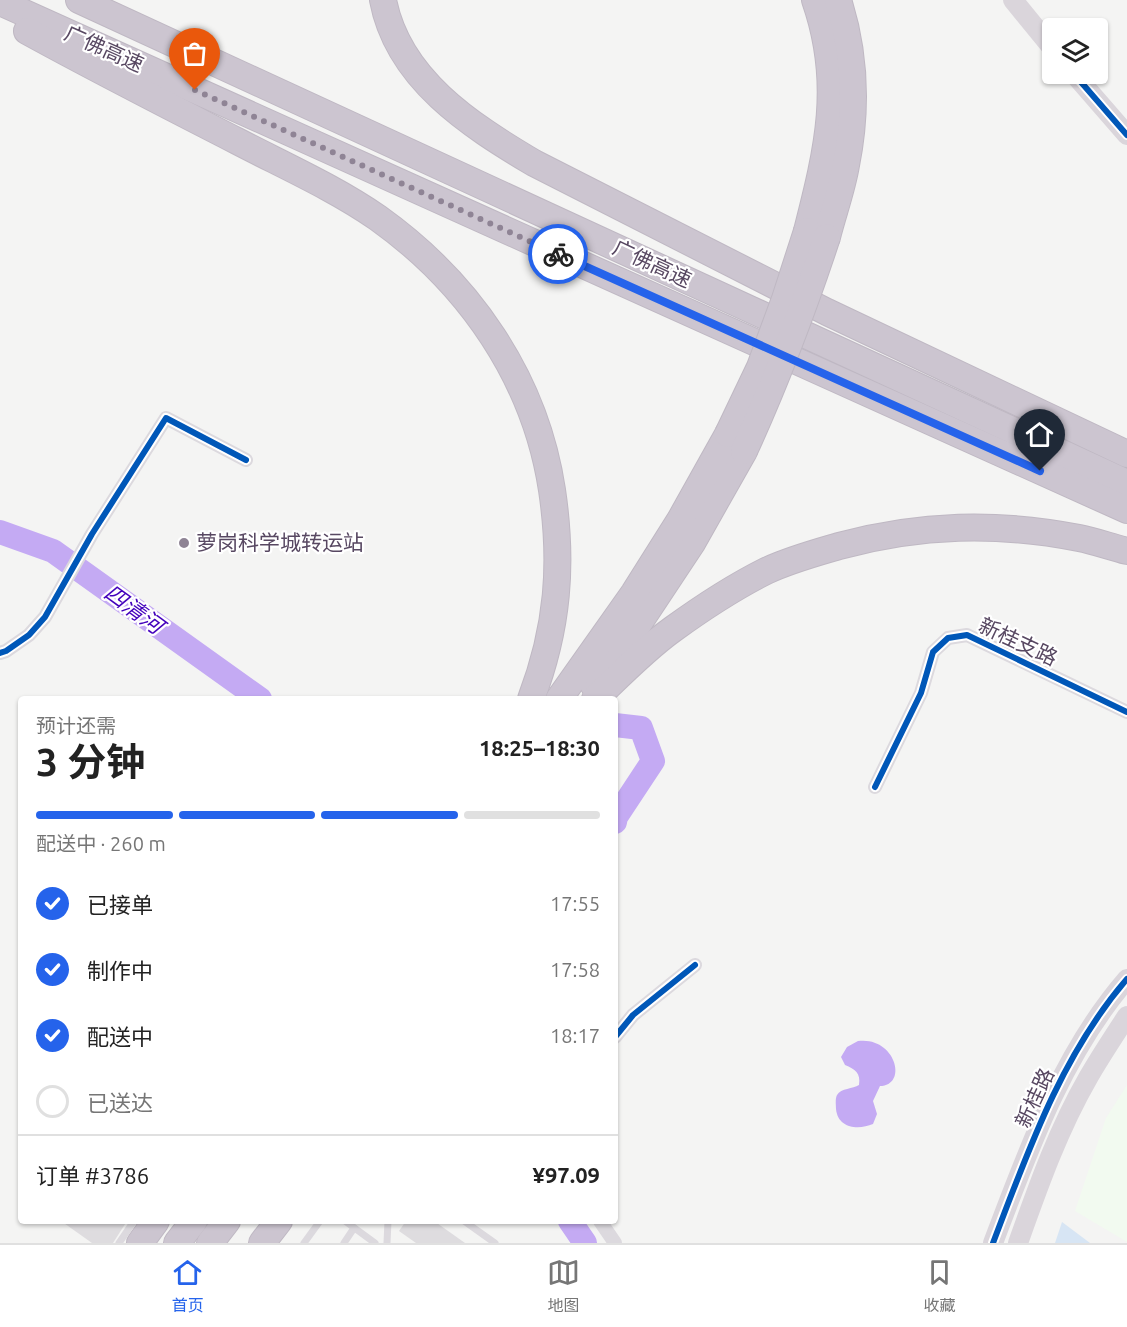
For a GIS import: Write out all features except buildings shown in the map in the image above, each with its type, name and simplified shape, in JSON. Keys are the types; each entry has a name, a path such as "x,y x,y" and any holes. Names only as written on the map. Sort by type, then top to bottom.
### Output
{"highway":[{"name":"广佛高速","path":"79,0 1127,483"},
{"path":"383,0 386,14 408,62 428,86 493,139 534,163 827,312 1127,454"},
{"path":"815,0 827,41 832,75 831,111 822,174 817,234"},
{"path":"584,696 633,632 692,543 736,442 785,299 817,234 846,165 853,82 851,51 838,0"},
{"name":"广佛高速","path":"0,2 1127,510"},
{"path":"0,17 315,182 376,217 418,249 455,285 482,319 508,360 526,398 541,439 549,470 555,511 558,553 555,599 544,664 532,696"},
{"path":"561,696 634,593 680,520 736,442"},
{"path":"598,696 671,630 717,599 767,571 813,553 910,531 961,526 1016,529 1080,538 1127,551"},
{"path":"140,1243 154,1224"},
{"path":"177,1243 192,1224"},
{"path":"210,1243 225,1224"},
{"path":"262,1243 277,1224"}],"street":[{"path":"1012,0 1042,36"},
{"path":"1083,84 1127,135"},
{"path":"0,653 29,635 45,617 88,542 165,418 246,460"},
{"name":"新桂支路","path":"875,787 921,693 933,652 948,638 967,635 1127,712"},
{"path":"618,1033 633,1015 695,965"},
{"name":"新桂路","path":"993,1243 1042,1118 1064,1074 1083,1038 1127,979"},
{"name":"新桂路","path":"1018,1243 1047,1162 1065,1123 1088,1078 1127,1016"},
{"path":"602,1224 615,1243"}],"lane":[{"path":"119,1243 132,1224"},
{"path":"304,1243 318,1224"},
{"path":"349,1224 375,1243"},
{"path":"387,1224 387,1243"},
{"path":"468,1224 495,1243"},
{"path":"344,1243 354,1228"}],"shaded area":[{"path":"858,1041 871,1041 881,1046 894,1061 896,1070 889,1084 880,1086 873,1101 877,1114 873,1124 862,1127 845,1124 838,1116 836,1109 836,1097 839,1093 859,1085 858,1074 845,1065 841,1057 847,1047"},
{"path":"1127,1085 1127,1242 1075,1211 1106,1118"},
{"path":"1062,1222 1090,1243 1055,1243"}],"waterway":[{"name":"四清河","path":"0,532 53,551 256,696"},
{"name":"四清河","path":"618,725 641,728 653,761 618,814"},
{"name":"四清河","path":"572,1224 585,1243"}],"cycle path":[{"path":"1083,84 1127,135"},
{"path":"0,653 29,635 45,617 92,534 166,418 246,460"},
{"path":"875,787 921,693 933,652 948,638 967,635 1127,712"},
{"path":"618,1033 633,1015 695,965"},
{"path":"993,1243 1034,1139 1065,1071 1104,1008 1127,979"}],"way so far":[{"path":"195,90 558,254"}],"place":[{"name":"萝岗科学城转运站","path":"184,543"}],"route":[{"path":"558,254 1040,471"}]}
